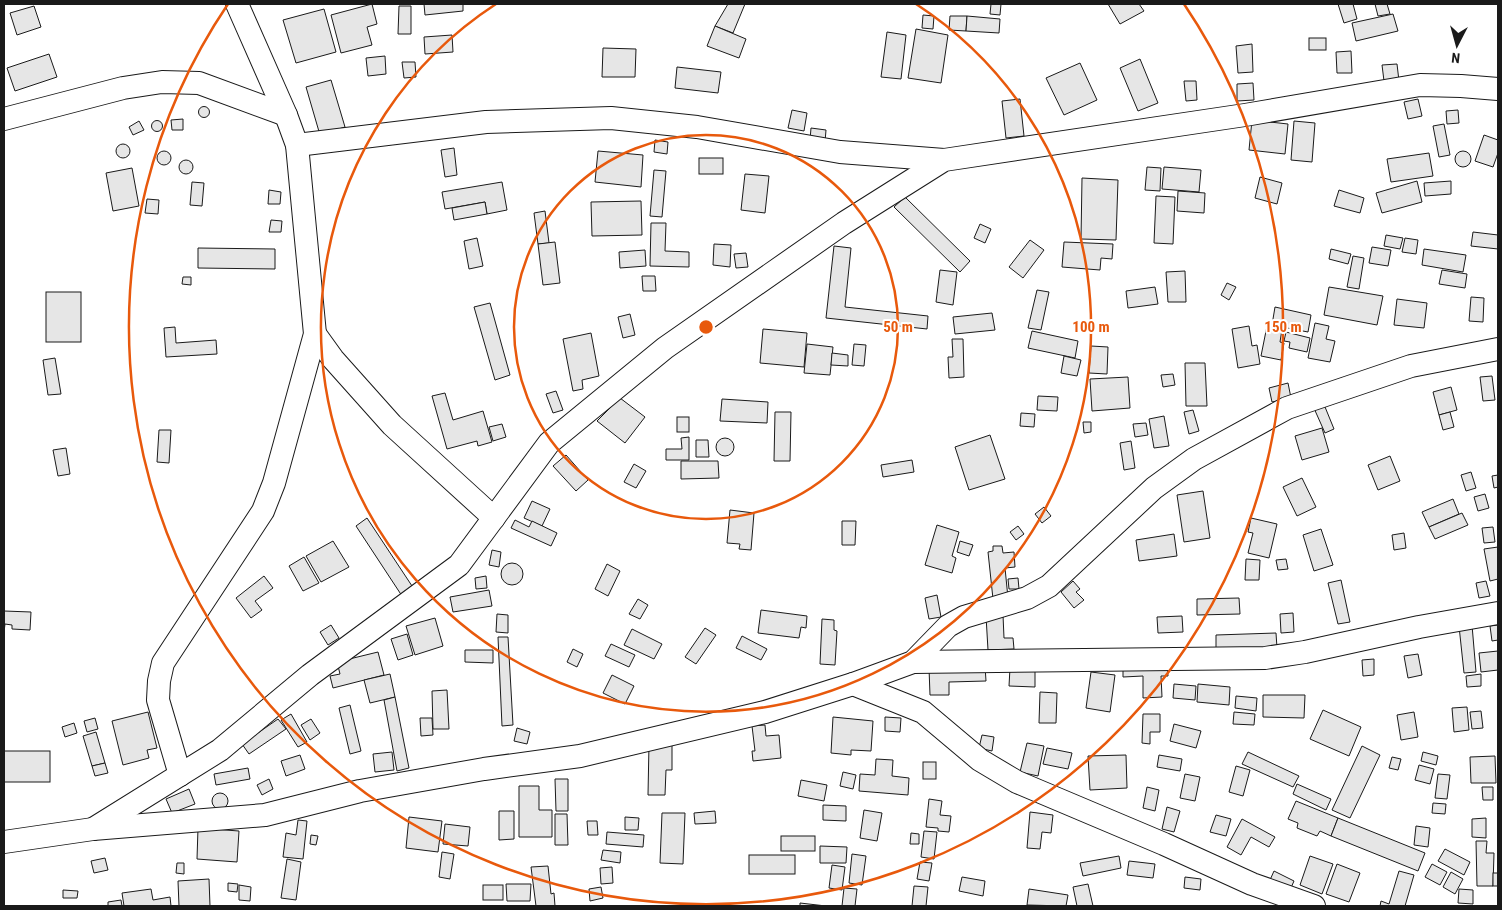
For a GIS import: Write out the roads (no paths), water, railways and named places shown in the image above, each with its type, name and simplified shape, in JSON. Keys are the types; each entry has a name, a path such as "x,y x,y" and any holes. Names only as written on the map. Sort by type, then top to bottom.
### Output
{"street":[{"path":"180,775 158,700 159,681 163,663 263,511 274,482 315,334 297,145 286,115 236,4"},
{"path":"4,119 123,88 162,82 199,83 286,115"},
{"path":"297,145 486,122 611,118 697,127 840,152 944,160 1245,115 1420,85 1498,89"},
{"path":"93,829 220,750 310,675 459,565 549,443 665,348 844,223 944,160"},
{"path":"315,334 333,360 392,425 494,518"},
{"path":"913,662 948,626 964,618 1028,598 1048,586 1154,488 1194,459 1287,408 1411,366 1498,349"},
{"path":"4,842 93,829 264,815 360,791 484,769 580,756 765,712 853,684 913,662 1265,658 1305,652 1419,627 1498,613"},
{"path":"853,684 923,712 980,760 1017,782 1164,844 1252,884 1314,906"}]}
